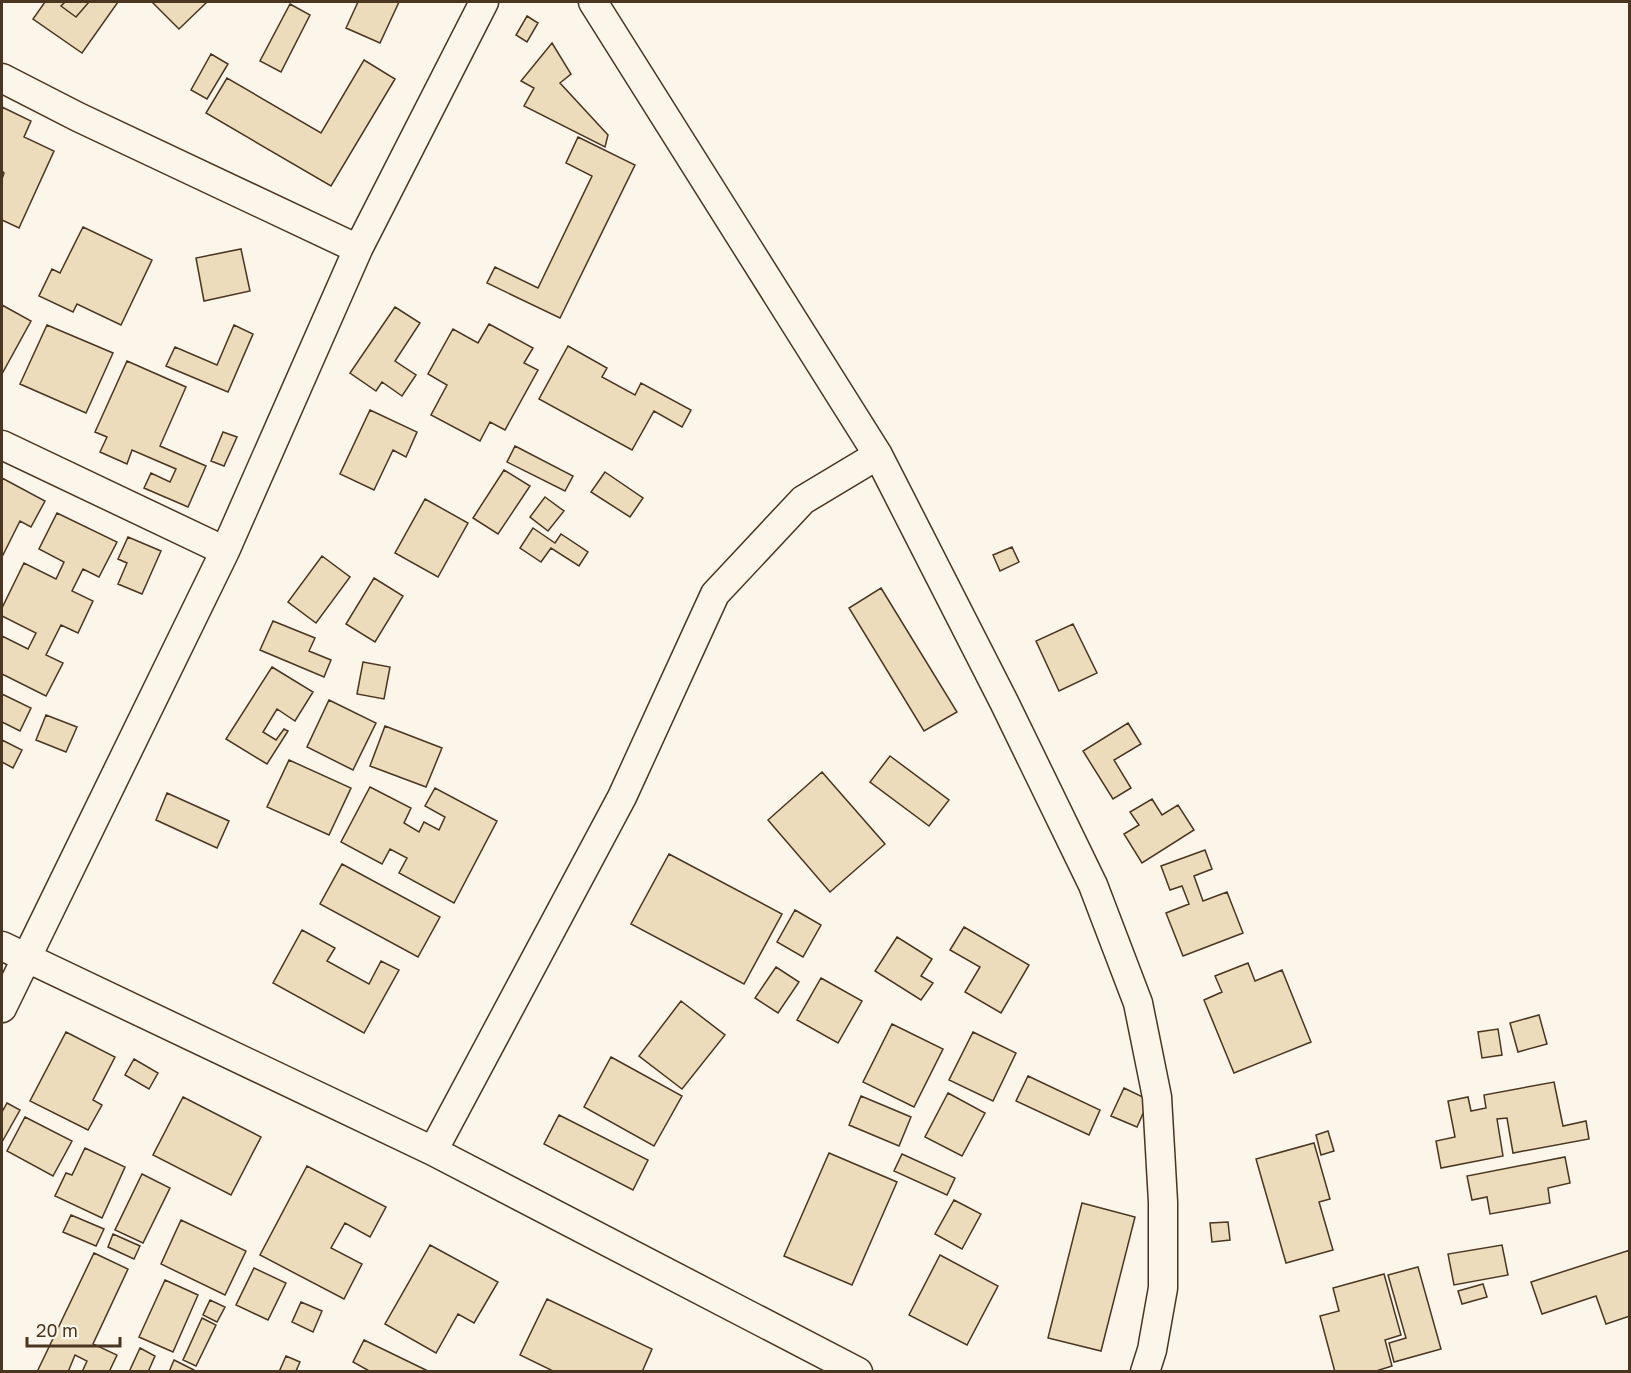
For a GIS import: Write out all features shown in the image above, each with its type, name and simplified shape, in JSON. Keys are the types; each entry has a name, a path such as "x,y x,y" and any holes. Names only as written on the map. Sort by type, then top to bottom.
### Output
{"street":[{"path":"2,1008 14,952 225,551 358,249 484,2"},
{"path":"593,2 878,454 1004,702 1093,885 1138,1003 1157,1097 1163,1202 1163,1288 1152,1350 1144,1371"},
{"path":"2,78 78,117 358,249"},
{"path":"2,445 225,551"},
{"path":"433,1151 622,797 715,594 803,500 878,454"},
{"path":"14,952 433,1151 858,1371"}],"building":[{"path":"45,2 65,2 61,6 76,17 89,2 118,2 82,53 33,19"},
{"path":"65,2 89,2 76,17 61,6"},
{"path":"152,2 207,2 179,29"},
{"path":"358,2 399,2 380,43 346,28"},
{"path":"290,4 310,15 281,72 260,61"},
{"path":"527,16 538,23 527,42 516,35"},
{"path":"552,43 571,74 560,83 608,135 605,147 524,106 534,88 521,81"},
{"path":"211,54 228,64 207,99 191,90"},
{"path":"364,60 395,79 331,186 206,113 227,78 321,133"},
{"path":"2,107 31,121 24,137 54,151 19,228 2,220 4,173 2,171"},
{"path":"578,137 635,165 560,318 487,283 495,267 538,288 592,176 566,163"},
{"path":"83,227 152,260 121,325 77,304 73,312 39,296 52,269 60,273"},
{"path":"241,249 250,291 204,301 196,258"},
{"path":"2,305 31,321 3,372 2,371"},
{"path":"395,307 420,323 395,361 416,375 402,396 382,382 376,391 350,373"},
{"path":"489,324 533,348 524,363 538,370 505,430 490,422 480,441 431,415 447,385 428,374 453,329 478,343"},
{"path":"47,325 113,353 86,413 20,384"},
{"path":"234,325 253,334 228,392 166,366 175,347 217,365"},
{"path":"568,346 607,368 602,377 635,395 641,383 691,410 682,427 654,411 632,450 539,399"},
{"path":"127,361 186,387 160,446 206,466 188,507 144,488 151,473 170,482 176,469 132,450 127,464 100,452 107,437 95,432"},
{"path":"370,410 417,432 406,457 393,450 374,490 340,474"},
{"path":"223,432 237,437 224,466 211,461"},
{"path":"515,446 573,476 565,491 507,462"},
{"path":"504,470 530,486 498,534 473,518"},
{"path":"605,472 643,498 630,517 591,492"},
{"path":"2,478 45,501 31,527 20,521 2,557"},
{"path":"545,497 564,511 548,531 530,517"},
{"path":"425,499 468,523 438,577 395,553"},
{"path":"57,513 117,542 99,577 83,569 72,591 93,601 78,633 61,625 46,655 63,663 46,696 2,674 2,636 28,649 36,633 2,616 2,608 24,563 56,579 64,562 39,549"},
{"path":"533,528 555,543 561,534 588,552 579,566 551,548 541,562 520,548"},
{"path":"128,537 161,551 142,594 118,584 127,563 118,559"},
{"path":"1012,547 1019,562 1000,571 993,555"},
{"path":"322,556 350,577 316,623 288,602"},
{"path":"374,578 403,596 375,642 346,624"},
{"path":"881,588 957,712 924,731 849,608"},
{"path":"273,621 315,638 309,651 331,660 324,677 260,650"},
{"path":"1073,624 1097,673 1059,691 1036,641"},
{"path":"363,662 390,667 384,699 357,694"},
{"path":"272,667 313,692 295,721 277,709 263,732 276,740 284,729 288,731 267,764 226,739"},
{"path":"2,694 31,708 20,731 2,722"},
{"path":"329,700 376,723 353,770 307,747"},
{"path":"46,715 77,727 66,752 36,740"},
{"path":"1128,723 1141,744 1114,760 1131,788 1113,799 1083,751"},
{"path":"385,726 442,748 426,787 370,766"},
{"path":"2,740 22,750 13,768 2,762"},
{"path":"890,756 949,800 929,826 870,782"},
{"path":"289,760 351,788 329,835 267,807"},
{"path":"822,772 885,844 830,892 768,820"},
{"path":"370,787 411,808 404,823 419,832 424,822 439,830 445,817 425,806 435,788 497,821 454,903 399,873 407,858 390,849 382,864 341,842"},
{"path":"167,793 229,821 217,848 156,820"},
{"path":"1152,799 1162,815 1178,805 1194,830 1142,863 1124,834 1139,825 1130,812"},
{"path":"1205,850 1212,869 1194,876 1203,901 1227,892 1243,933 1183,956 1166,913 1189,904 1182,886 1170,890 1161,866"},
{"path":"669,854 782,914 744,984 631,924"},
{"path":"342,864 440,917 418,957 320,904"},
{"path":"795,910 821,925 803,957 777,942"},
{"path":"964,927 1029,965 1001,1013 965,992 980,967 950,950"},
{"path":"302,930 335,948 327,961 369,984 381,961 399,970 364,1033 273,983"},
{"path":"897,937 932,959 921,976 933,983 921,1000 875,971"},
{"path":"1248,963 1255,981 1282,970 1311,1042 1234,1073 1204,1000 1222,992 1215,976"},
{"path":"776,967 799,982 778,1013 755,998"},
{"path":"821,978 862,1001 838,1043 797,1020"},
{"path":"681,1001 725,1035 682,1089 639,1056"},
{"path":"1539,1015 1547,1044 1518,1052 1510,1023"},
{"path":"892,1024 943,1049 914,1107 863,1082"},
{"path":"1498,1029 1502,1055 1482,1058 1478,1032"},
{"path":"66,1032 115,1057 93,1100 102,1105 88,1130 30,1101"},
{"path":"973,1032 1016,1053 993,1101 949,1080"},
{"path":"611,1057 682,1096 654,1146 584,1107"},
{"path":"134,1059 158,1073 149,1089 125,1075"},
{"path":"1028,1076 1100,1110 1089,1135 1016,1101"},
{"path":"1554,1082 1563,1126 1586,1121 1589,1139 1513,1153 1507,1118 1497,1119 1503,1156 1441,1168 1436,1141 1455,1137 1448,1101 1468,1097 1471,1111 1486,1108 1484,1095"},
{"path":"1124,1088 1149,1100 1137,1127 1111,1116"},
{"path":"948,1093 985,1113 962,1156 925,1137"},
{"path":"861,1096 911,1117 899,1146 849,1125"},
{"path":"183,1097 261,1137 231,1195 153,1155"},
{"path":"7,1103 20,1110 2,1142 2,1112"},
{"path":"559,1115 648,1160 633,1190 544,1144"},
{"path":"25,1117 72,1141 53,1176 7,1151"},
{"path":"1328,1131 1334,1151 1321,1155 1316,1135"},
{"path":"1314,1143 1330,1199 1319,1202 1333,1250 1286,1263 1256,1159"},
{"path":"85,1148 125,1167 102,1218 55,1196 66,1173 72,1175"},
{"path":"829,1153 897,1182 852,1285 784,1256"},
{"path":"902,1154 955,1178 947,1195 894,1171"},
{"path":"1565,1157 1570,1183 1548,1188 1550,1203 1490,1214 1487,1197 1472,1200 1467,1176"},
{"path":"307,1166 386,1207 370,1237 345,1223 331,1248 362,1264 344,1299 260,1255"},
{"path":"142,1174 170,1188 143,1243 115,1230"},
{"path":"954,1200 981,1214 962,1249 935,1234"},
{"path":"1082,1203 1135,1217 1101,1351 1048,1338"},
{"path":"71,1215 104,1229 96,1246 63,1232"},
{"path":"181,1220 246,1251 225,1295 161,1264"},
{"path":"1228,1222 1230,1240 1212,1242 1210,1223"},
{"path":"113,1234 140,1246 134,1259 108,1247"},
{"path":"430,1245 498,1282 474,1323 458,1314 436,1353 385,1324"},
{"path":"1502,1245 1508,1275 1454,1285 1448,1254"},
{"path":"1630,1250 1630,1316 1606,1324 1596,1296 1542,1314 1531,1282"},
{"path":"94,1253 128,1269 93,1344 117,1355 109,1372 82,1372 87,1361 75,1355 68,1372 37,1372"},
{"path":"940,1255 998,1286 967,1345 909,1315"},
{"path":"1418,1267 1441,1349 1394,1362 1389,1343 1406,1338 1388,1275"},
{"path":"254,1268 286,1283 268,1320 236,1305"},
{"path":"1384,1274 1401,1335 1385,1340 1392,1366 1373,1372 1335,1372 1320,1316 1339,1311 1333,1288"},
{"path":"165,1280 198,1295 173,1352 139,1337"},
{"path":"1483,1284 1487,1297 1462,1304 1458,1291"},
{"path":"547,1299 652,1349 642,1372 555,1372 520,1355"},
{"path":"210,1300 225,1307 217,1322 203,1315"},
{"path":"301,1302 322,1311 313,1332 292,1322"},
{"path":"202,1318 216,1325 196,1366 183,1360"},
{"path":"364,1340 430,1372 371,1372 353,1362"},
{"path":"140,1348 155,1356 148,1372 129,1372"},
{"path":"286,1356 300,1362 296,1371 298,1372 279,1372"},
{"path":"174,1360 194,1370 194,1372 169,1372"}]}
